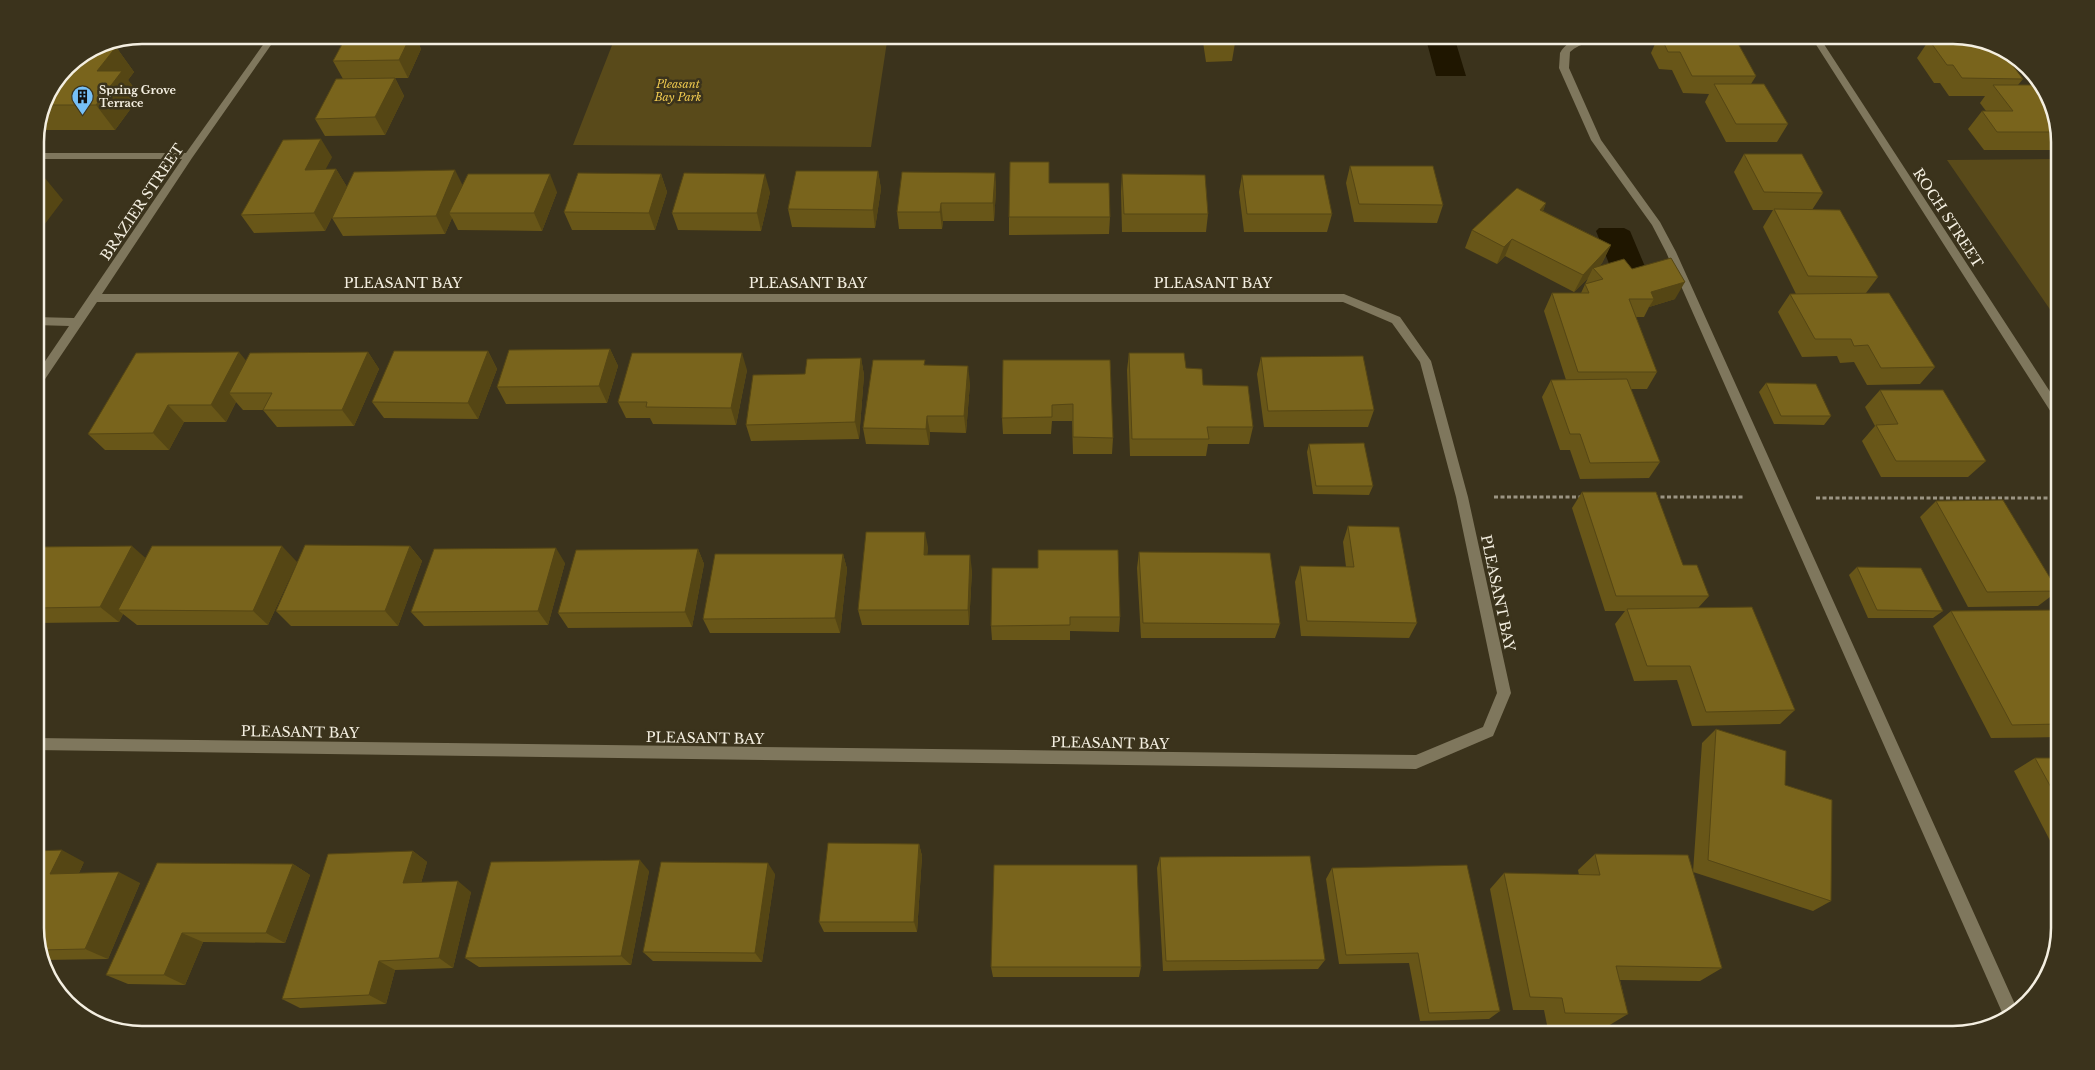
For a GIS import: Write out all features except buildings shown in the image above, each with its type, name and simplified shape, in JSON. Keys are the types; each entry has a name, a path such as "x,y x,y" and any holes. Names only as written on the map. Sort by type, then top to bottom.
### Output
{"street":[{"name":"BRAZIER STREET","path":"44,372 189,156 268,44"},
{"path":"1573,44 1567,48 1563,58 1564,68 1596,140 1642,203 1671,252 2009,1009"},
{"name":"ROCH STREET","path":"1820,44 2051,403"},
{"path":"44,156 189,156"},
{"name":"PLEASANT BAY","path":"44,744 1416,762 1488,731 1504,693 1462,497 1425,361 1396,320 1344,298 94,298"},
{"path":"44,322 78,322"}],"green space":[{"name":"Pleasant Bay Park","path":"612,44 887,44 871,147 573,145"},
{"path":"2051,159 2051,311 1947,160"}],"shaded area":[{"path":"1427,44 1456,44 1466,76 1436,76"},
{"path":"1599,228 1624,228 1630,231 1646,269 1612,271 1596,231"}],"place":[{"name":"Spring Grove Terrace","path":"83,115"}]}
